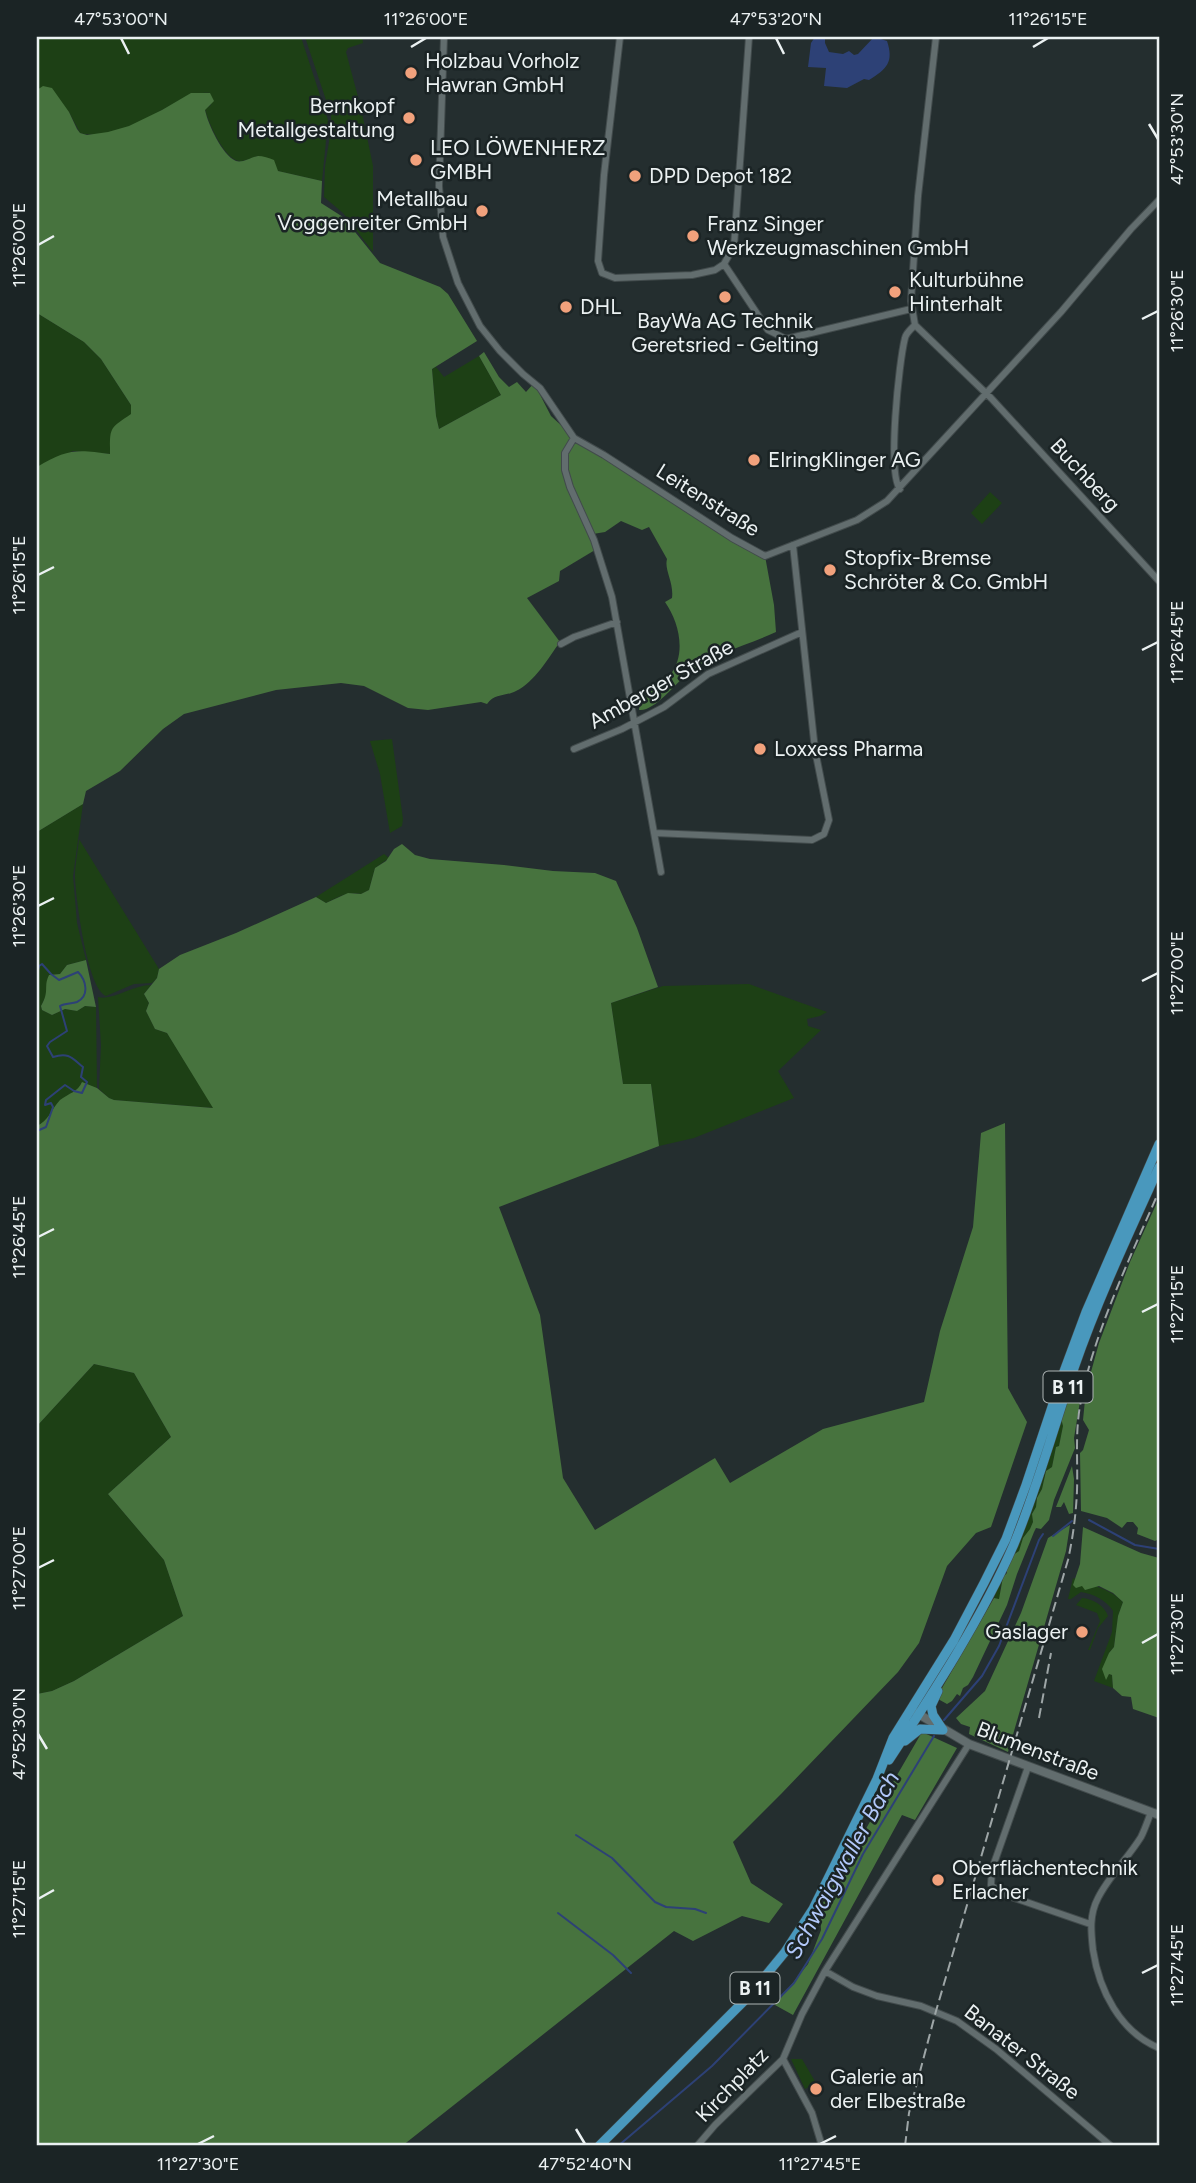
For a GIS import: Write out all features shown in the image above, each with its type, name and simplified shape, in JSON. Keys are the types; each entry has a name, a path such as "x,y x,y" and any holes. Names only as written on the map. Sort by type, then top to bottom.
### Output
{"main road":[{"name":"B 11","path":"877,1779 985,1584 1006,1539 1086,1312 1159,1144"},
{"name":"B 11","path":"600,2146 748,1997 785,1952 823,1890 877,1779 893,1738 945,1670 982,1608 1014,1543 1094,1316 1159,1167"},
{"path":"943,1730 933,1716 931,1706 945,1670"},
{"path":"894,1752 920,1729 943,1730"}],"street":[{"name":"Leitenstraße","path":"444,37 439,186 443,237 446,252 474,316 500,351 540,388 574,439 765,556 857,520 900,489 1159,200"},
{"path":"620,37 604,175 598,261 602,273 615,278 692,275 715,270 724,264 734,246 749,37"},
{"path":"936,37 918,195 911,309 915,326 985,393"},
{"path":"724,264 768,330 786,339 911,309"},
{"path":"900,489 895,483 897,400 905,335 915,326"},
{"name":"Buchberg","path":"985,393 1159,581"},
{"path":"574,439 565,453 565,470 594,540 612,597 661,872"},
{"path":"655,833 812,840 824,834 829,820 815,750 793,545"},
{"path":"561,645 574,637 617,622"},
{"name":"Amberger Straße","path":"574,749 635,723 664,707 708,674 802,632"},
{"name":"Blumenstraße","path":"914,1711 968,1744 1155,1813"},
{"name":"Kirchplatz","path":"697,2146 783,2059 802,2014 825,1971 968,1744"},
{"path":"1028,1767 992,1869 991,1885 1000,1893 1090,1924"},
{"path":"1155,1813 1097,1899 1090,1924 1098,1975 1111,2005 1130,2028 1159,2048"},
{"name":"Banater Straße","path":"825,1971 853,1987 936,2011 970,2028 1111,2146"},
{"path":"783,2059 812,2113 822,2146"}],"green space":[{"path":"37,37 301,37 328,120 322,181 278,171 257,156 242,161 234,159 218,140 207,115 205,109 211,105 210,93 186,97 145,119 112,132 90,135 80,133 69,112 37,90"},
{"path":"305,37 362,37 363,43 348,48 346,52 373,166 373,252 343,213 324,197 331,115"},
{"path":"43,86 52,88 77,129 87,135 129,126 191,93 210,93 214,101 205,110 216,138 231,158 244,161 258,156 266,157 274,160 278,171 322,181 321,203 343,217 380,263 440,287 448,294 477,341 432,369 439,429 501,395 479,356 484,352 499,377 509,387 517,382 526,392 534,383 551,416 564,428 765,556 776,632 707,661 687,674 658,702 639,710 640,699 670,675 680,648 677,628 665,602 672,598 667,559 649,527 642,530 621,521 605,532 593,534 595,550 560,571 559,581 527,598 560,642 535,676 516,691 497,697 487,704 481,702 428,710 408,708 364,686 341,683 276,690 184,714 163,729 120,771 86,791 83,804 37,832 37,467 72,452 110,454 112,430 131,414 131,405 101,359 84,342 37,313 37,90"},
{"path":"37,313 84,342 101,359 131,405 131,414 111,454 73,451 37,467"},
{"path":"479,356 501,395 439,429 432,369 436,367 444,377"},
{"path":"990,492 1002,503 982,524 971,513"},
{"path":"392,739 403,819 402,826 390,833 380,774 370,741"},
{"path":"83,804 73,876 77,923 86,960 67,965 60,974 49,975 47,994 41,1006 42,1010 52,1015 65,1009 77,1011 85,1006 96,1007 97,1088 81,1083 79,1090 66,1097 37,1127 37,832"},
{"path":"79,839 159,969 157,978 152,983 134,984 106,996 99,989 88,961 78,904 75,877"},
{"path":"402,844 415,855 430,859 595,873 616,881 637,928 658,987 611,1003 623,1084 651,1084 659,1146 499,1207 540,1315 563,1478 595,1530 715,1458 730,1483 823,1429 924,1402 940,1331 973,1227 981,1133 1005,1123 1008,1388 1027,1422 991,1527 976,1533 947,1566 919,1643 898,1672 733,1842 751,1883 783,1904 769,1923 742,1916 693,1941 674,1931 402,2146 37,2146 37,1694 52,1691 74,1681 183,1616 164,1560 108,1494 171,1437 134,1373 94,1364 37,1426 37,1126 47,1118 60,1100 76,1090 82,1082 97,1088 114,1100 213,1108 167,1033 155,1029 146,1011 149,1003 144,994 157,978 159,969 180,955 316,897 326,903 348,893 361,894 369,890 375,868"},
{"path":"384,854 389,858 375,868 369,890 361,894 343,895 326,903 316,897"},
{"path":"86,960 96,1007 85,1006 77,1011 65,1009 52,1015 42,1010 49,975 60,974 67,965"},
{"path":"749,984 827,1012 807,1019 808,1026 821,1030 778,1071 794,1098 694,1138 659,1146 651,1084 623,1084 611,1003 663,986"},
{"path":"151,985 144,994 149,1003 146,1011 155,1029 167,1033 214,1108 114,1100 99,1089 101,1045 98,997 110,997"},
{"path":"1159,1198 1159,1539 1155,1541 1137,1534 1138,1528 1133,1522 1127,1522 1122,1528 1107,1518 1081,1511 1080,1453 1089,1430 1083,1420 1086,1390 1099,1343 1130,1262"},
{"path":"94,1364 134,1373 171,1437 108,1494 164,1560 183,1616 74,1681 52,1691 37,1694 37,1426"},
{"path":"1071,1387 1081,1395 1074,1438 1075,1448 1049,1520 1034,1532 1007,1605 973,1677 960,1696 957,1694 947,1704 938,1699 942,1688 994,1598 999,1599 1006,1568 1013,1555 1019,1551 1033,1522 1032,1514 1046,1471 1052,1467 1056,1447 1059,1446 1063,1426 1061,1418"},
{"path":"1061,1418 1063,1426 1059,1446 1056,1447 1052,1467 1046,1471 1032,1514 1033,1522 1019,1551 1013,1555 1000,1588 999,1599 994,1598"},
{"path":"1072,1466 1073,1513 1069,1514 1064,1502 1061,1507 1056,1507"},
{"path":"1070,1525 1066,1551 1008,1752 969,1734 970,1727 961,1724 956,1718 985,1691 1021,1613 1048,1538"},
{"path":"1083,1527 1141,1553 1159,1558 1159,1718 1133,1709 1131,1697 1122,1696 1113,1688 1112,1675 1109,1674 1106,1680 1102,1669 1114,1647 1118,1616 1123,1602 1099,1586 1085,1590 1082,1586 1076,1588 1073,1585 1080,1564"},
{"path":"1073,1578 1105,1590 1123,1602 1118,1616 1114,1647 1109,1653 1106,1679 1110,1673 1113,1688 1094,1681 1112,1632 1113,1611 1103,1601 1086,1593 1081,1592 1068,1599"},
{"path":"1082,1598 1098,1603 1108,1616 1098,1628 1090,1650 1100,1621 1097,1613 1076,1605"},
{"path":"922,1732 957,1748 915,1820 902,1815 793,2015 775,2005 808,1964 821,1930 820,1908"},
{"path":"791,2059 802,2059 816,2083 805,2089"}],"water":[{"path":"815,37 825,37 829,52 843,54 849,51 854,55 874,37 887,41 889,60 880,72 869,80 864,79 847,88 824,86 826,68 808,67 811,43"}],"waterway":[{"path":"37,974 42,964 59,980 78,972 83,979 84,996 77,1002 60,1006 67,1031 47,1046 53,1057 67,1056 83,1067 81,1077 87,1082 82,1093 65,1085 46,1100 45,1105 51,1103 53,1107 46,1127 37,1131"},
{"name":"Schwaigwaller Bach","path":"1089,1520 1135,1545 1159,1549"},
{"name":"Schwaigwaller Bach","path":"1053,1536 1072,1521"},
{"name":"Schwaigwaller Bach","path":"944,1720 982,1676 999,1646 1043,1534"},
{"name":"Schwaigwaller Bach","path":"618,2146 712,2066 794,1983 822,1939 863,1854 934,1736"},
{"path":"576,1835 612,1858 655,1902 666,1907 695,1909 706,1913"},
{"path":"558,1913 613,1955 631,1973"}],"railway":[{"path":"905,2146 909,2113 936,2011 1068,1560 1077,1500 1078,1417 1093,1352 1159,1191"},
{"path":"1039,1718 1051,1653"}],"place":[{"name":"Holzbau Vorholz Hawran GmbH","path":"411,73"},
{"name":"Bernkopf Metallgestaltung","path":"409,118"},
{"name":"LEO LÖWENHERZ GMBH","path":"416,160"},
{"name":"DPD Depot 182","path":"635,176"},
{"name":"Metallbau Voggenreiter GmbH","path":"482,211"},
{"name":"Franz Singer Werkzeugmaschinen GmbH","path":"693,236"},
{"name":"Kulturbühne Hinterhalt","path":"895,292"},
{"name":"BayWa AG Technik Geretsried - Gelting","path":"725,297"},
{"name":"DHL","path":"566,307"},
{"name":"ElringKlinger AG","path":"754,460"},
{"name":"Stopfix-Bremse Schröter & Co. GmbH","path":"830,570"},
{"name":"Loxxess Pharma","path":"760,749"},
{"name":"Gaslager","path":"1082,1632"},
{"name":"Oberflächentechnik Erlacher","path":"938,1880"},
{"name":"Galerie an der Elbestraße","path":"816,2089"}]}
